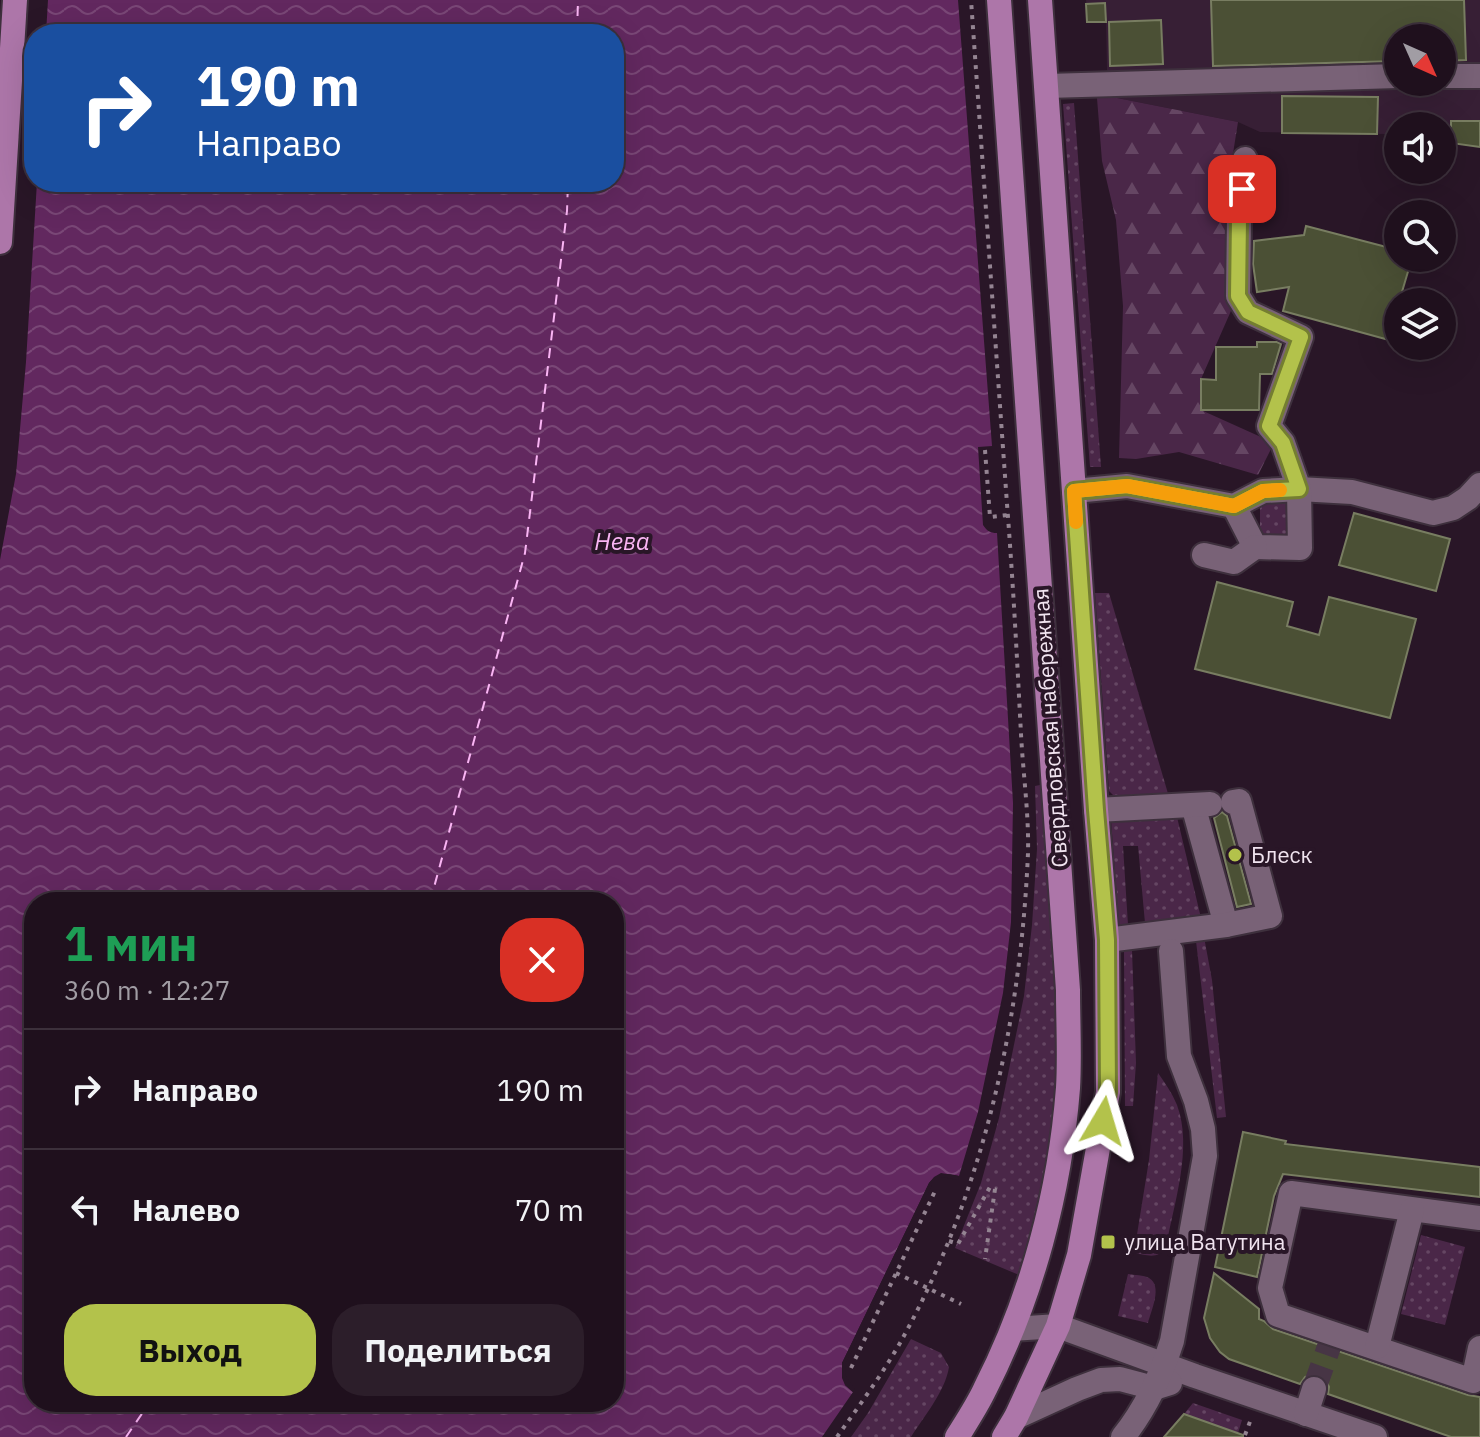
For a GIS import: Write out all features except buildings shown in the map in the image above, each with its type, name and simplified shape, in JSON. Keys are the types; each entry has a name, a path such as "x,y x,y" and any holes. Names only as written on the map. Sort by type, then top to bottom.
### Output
{"main road":[{"path":"0,242 15,0"},
{"name":"Свердловская набережная","path":"957,1437 985,1391 1013,1329 1037,1259 1057,1171 1068,1088 1068,990 999,0"},
{"name":"Свердловская набережная","path":"1010,1427 1058,1326 1079,1255 1108,1092 1107,940 1040,0"}],"street":[{"path":"1047,86 1384,76"},
{"path":"1456,76 1480,76"},
{"path":"1204,555 1234,562 1255,547 1300,548 1299,489 1283,443 1269,426 1301,337 1248,312 1238,296 1239,219 1245,159"},
{"path":"1074,491 1127,486 1234,506 1263,491 1299,489 1352,492 1433,513 1453,508 1480,485"},
{"path":"1234,506 1255,547"},
{"path":"1096,810 1239,801 1270,916 1226,925 1107,940"},
{"path":"1212,804 1226,925"},
{"path":"1123,1437 1148,1402 1173,1338 1205,1156 1196,1101 1179,1056 1171,951"},
{"path":"1480,1218 1291,1193 1270,1288 1278,1315 1332,1339 1377,1347 1473,1381 1480,1348"},
{"path":"1377,1347 1412,1210"},
{"path":"1013,1329 1058,1326 1375,1437"},
{"path":"1010,1427 1101,1380 1120,1379 1154,1388 1195,1376"},
{"path":"1306,1414 1314,1389"}],"path":[{"path":"837,1437 906,1332 949,1241 972,1181 990,1116 1015,994 1023,925 1028,849 1008,515 971,0"},
{"path":"985,450 990,517 1008,515"},
{"path":"949,1241 958,1244 990,1187 995,1189 985,1259"},
{"path":"851,1368 936,1189"},
{"path":"896,1273 961,1304"},
{"path":"1245,1435 1252,1417"}],"shaded area":[{"path":"1086,0 1480,0 1480,147 1456,144 1456,112 1384,112 1384,134 1260,132 1238,122 1112,97 1110,73 1107,70 1106,22 1087,22"}],"green space":[{"path":"1112,97 1238,122 1231,166 1229,212 1234,304 1201,379 1201,410 1274,443 1258,475 1179,452 1136,459 1119,458 1123,306 1116,220 1102,161 1097,98"},
{"path":"1074,103 1101,467 1090,467 1063,104"},
{"path":"1260,504 1291,504 1291,536 1260,536"},
{"path":"1095,593 1109,593 1169,797 1117,799 1109,791"},
{"path":"1045,784 1056,952 1056,1078 1047,1158 1019,1275 955,1248 981,1183 999,1118 1024,996 1037,849 1035,786"},
{"path":"1177,817 1201,918 1145,923 1138,846 1123,846 1128,925 1119,926 1111,820"},
{"path":"1204,937 1212,980 1226,1117 1217,1118 1196,941 1132,950 1136,1063 1133,1106 1125,1106 1124,951 1126,948"},
{"path":"1158,1073 1177,1105 1183,1157 1166,1247 1152,1256 1134,1253 1149,1160"},
{"path":"1421,1235 1465,1247 1445,1325 1401,1314"},
{"path":"1128,1274 1147,1277 1153,1282 1155,1299 1148,1323 1118,1316"},
{"path":"911,1339 941,1353 949,1367 933,1404 911,1437 851,1437 868,1413"},
{"path":"1193,1403 1242,1420 1238,1433 1184,1414"}],"water":[{"name":"Нева","path":"48,0 958,0 992,446 978,447 983,525 997,533 1013,803 1011,922 1003,993 978,1112 959,1176 943,1175 929,1183 842,1363 845,1385 853,1392 822,1437 0,1437 0,560 16,474 36,192 624,192 624,24 47,24"}],"pier":[{"path":"941,1173 959,1176 958,1180 942,1177 932,1185 845,1365 846,1376 855,1389 853,1392 842,1378 842,1363 929,1183"}],"ferry route":[{"path":"577,24 578,0"},
{"path":"433,892 525,553 568,192"},
{"path":"126,1437 143,1412"}],"tunnel":[{"path":"1314,1389 1330,1344"}],"slow traffic":[{"path":"1076,522 1074,491 1127,486 1234,506 1263,491 1280,490"}],"place":[{"name":"Блеск","path":"1235,855"},
{"name":"улица Ватутина","path":"1108,1242"}],"route":[{"path":"1103,1121 1108,1092 1107,940 1074,491 1127,486 1234,506 1263,491 1299,489 1283,443 1269,426 1301,337 1248,312 1238,296 1242,189"}]}
